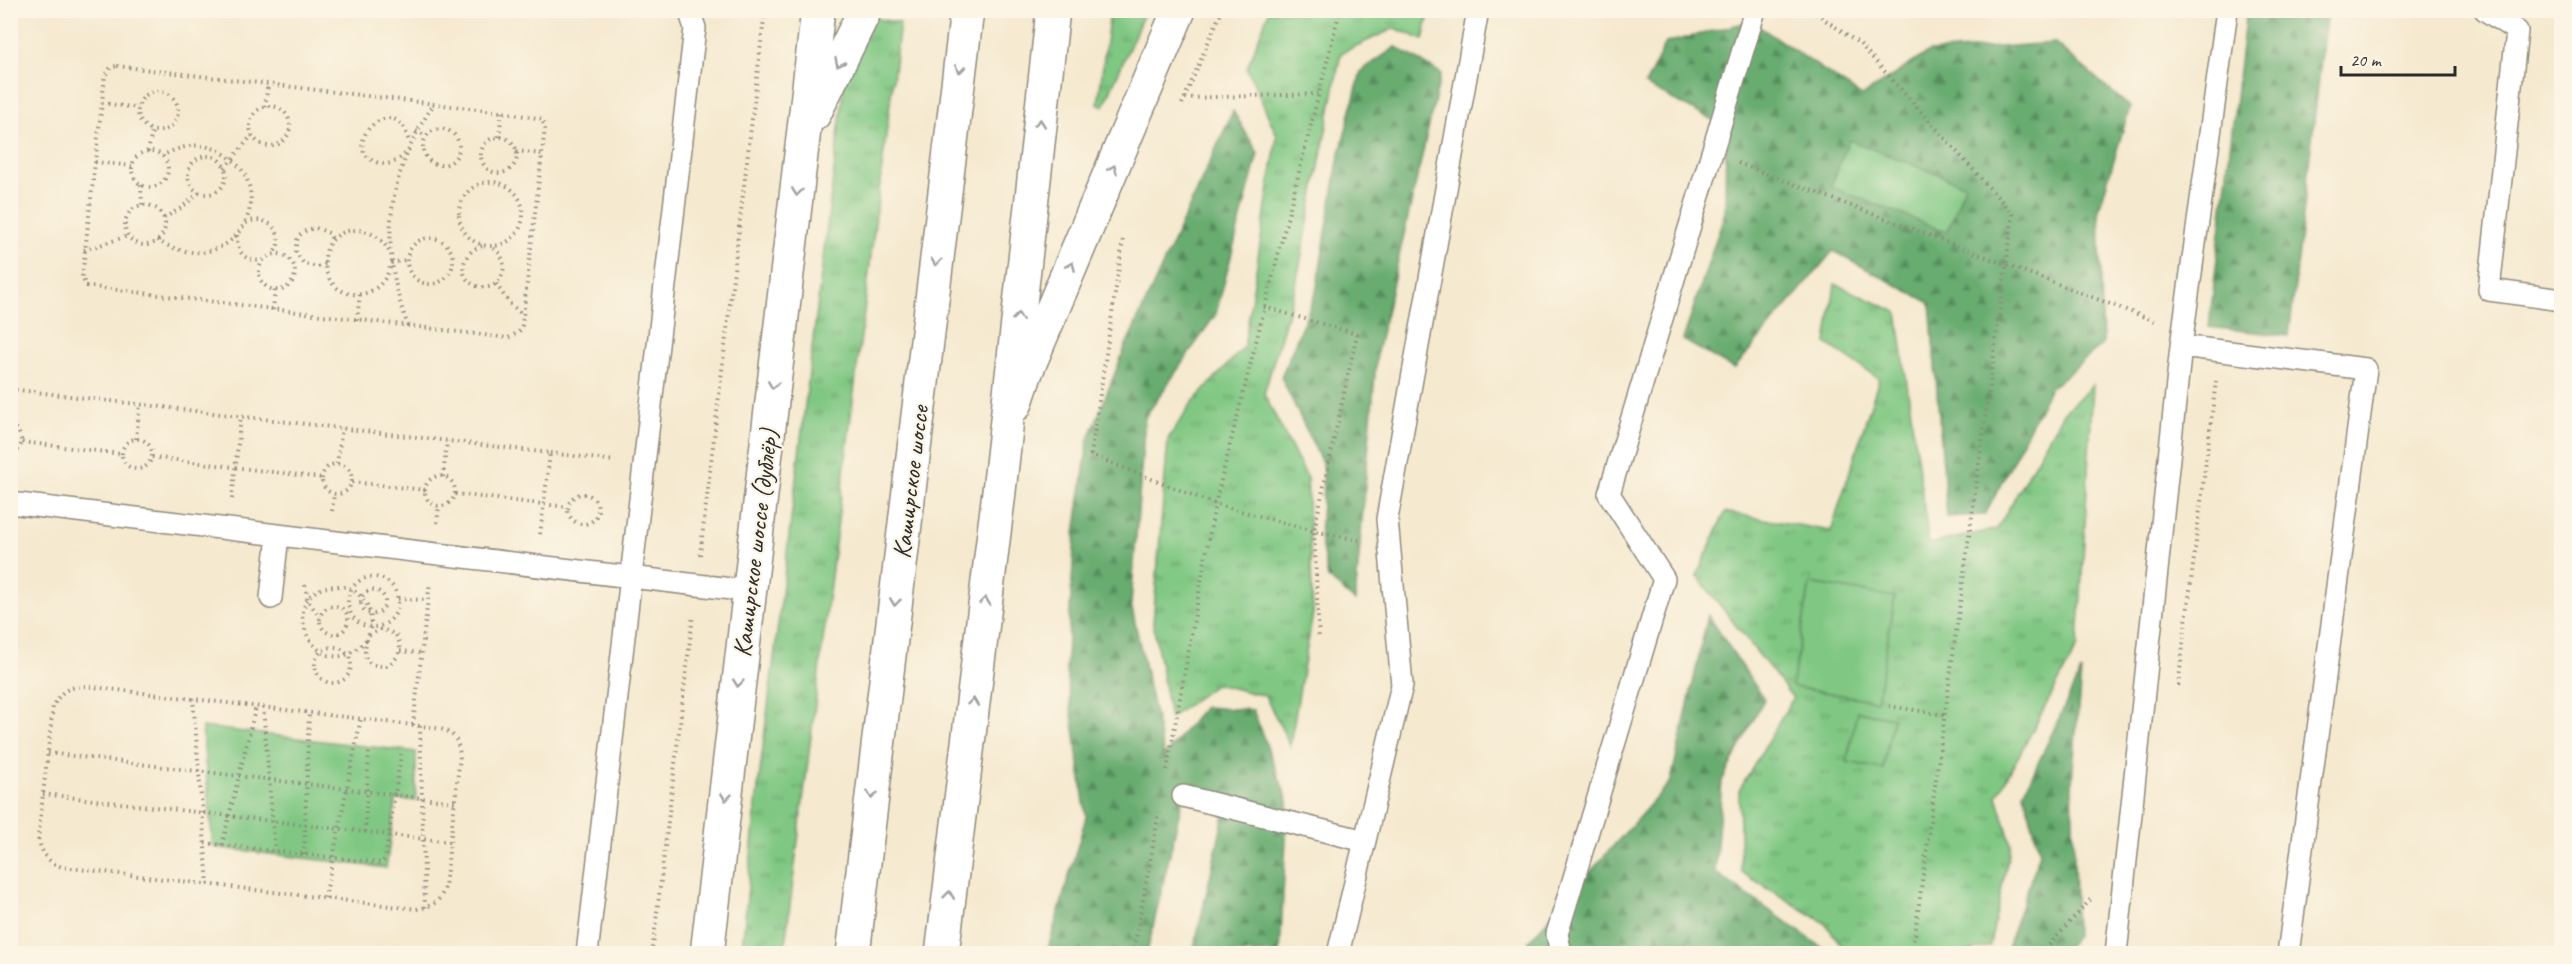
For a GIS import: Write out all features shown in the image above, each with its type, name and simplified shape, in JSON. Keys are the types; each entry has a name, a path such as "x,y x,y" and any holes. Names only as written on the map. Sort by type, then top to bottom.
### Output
{"main road":[{"name":"Каширское шоссе (дублёр)","path":"707,954 818,10"},
{"path":"804,134 865,10"},
{"name":"Каширское шоссе","path":"853,954 967,10"},
{"path":"942,954 1005,438 1053,10"},
{"path":"1005,438 1026,372 1179,10"},
{"path":"717,872 730,954"}],"lane":[{"path":"587,954 695,28 689,10"},
{"path":"1338,954 1402,685 1387,519 1478,10"},
{"path":"1561,954 1557,934 1665,579 1610,494 1755,10"},
{"path":"2116,954 2182,339 2227,10"},
{"path":"2485,10 2517,31 2488,290 2562,300"},
{"path":"2182,339 2220,351 2366,369 2288,954"},
{"path":"10,503 748,591"},
{"path":"270,598 278,535"},
{"path":"1183,796 1365,841"}],"path":[{"path":"700,561 765,10"},
{"path":"1180,108 1222,10"},
{"path":"1165,780 1215,504 1340,10"},
{"path":"1811,10 1860,44 2013,213 1913,948"},
{"path":"111,67 268,84 502,112 542,119 545,128 543,154 524,315 519,332 508,338 90,288 83,284 81,277 105,75 111,67"},
{"path":"265,107 268,84"},
{"path":"152,92 165,93 176,101 178,114 172,127 152,131 141,122 138,108 145,96 152,92"},
{"path":"1185,98 1317,94"},
{"path":"102,103 138,108"},
{"path":"389,252 393,199 407,151 416,131 434,104"},
{"path":"274,106 288,118 289,135 275,146 257,142 252,135 250,127 252,117 257,110 265,107 274,106"},
{"path":"499,137 502,112"},
{"path":"407,151 399,160 389,164 379,163 370,158 364,149 363,139 367,129 374,122 384,119 394,120 402,126 410,145"},
{"path":"442,129 450,132 457,138 458,155 444,165 428,160 423,144 427,136 442,129"},
{"path":"148,152 152,131"},
{"path":"416,131 427,136"},
{"path":"225,168 252,135"},
{"path":"499,137 513,144 516,151 513,166 506,172 498,173 484,166 481,159 484,144 499,137"},
{"path":"157,240 180,251 201,254 222,248 237,235 243,226 251,195 245,175 233,160 213,148 193,145 162,156"},
{"path":"516,151 543,154"},
{"path":"141,185 148,187 162,183 168,170 162,156 156,152 141,154 132,166 133,174 141,185 142,205"},
{"path":"1712,153 2007,265 2182,339"},
{"path":"208,156 221,162 225,168 225,183 221,189 207,195 200,193 189,183 190,168 194,162 208,156"},
{"path":"95,162 132,166"},
{"path":"497,182 498,173"},
{"path":"497,182 486,182 475,186 461,202 459,213 466,234 474,241 486,246 497,250 503,258 505,267 502,277 496,284 477,287 469,282 464,273 463,263 467,254 474,248 486,246 499,246 518,234 523,224 522,202 516,192 507,185 497,182"},
{"path":"164,218 200,193"},
{"path":"142,205 155,207 164,218 165,226 157,240 150,244 134,242 128,236 124,223 130,211 142,205"},
{"path":"524,212 536,214"},
{"path":"243,226 255,219 264,220 272,225 279,240 277,249 264,260 259,272 261,279 269,288 275,290 288,287 295,276 293,262 284,255 273,254"},
{"path":"325,263 310,266 299,258 296,252 297,238 308,229 322,229 333,241"},
{"path":"391,262 382,284 372,291 360,294 350,294 332,282 325,263 328,247 342,233 364,230 375,234 384,242 389,252 391,262 399,302 408,326"},
{"path":"237,235 241,253 248,259 264,260"},
{"path":"1124,235 1091,455 1215,504 1314,531 1389,546"},
{"path":"84,250 128,236"},
{"path":"433,238 448,247 453,263 446,278 430,285 414,279 409,272 406,260 417,241 433,238"},
{"path":"293,262 299,258"},
{"path":"391,262 406,260"},
{"path":"453,263 463,263"},
{"path":"496,284 509,303 524,315"},
{"path":"273,310 275,290"},
{"path":"357,320 360,294"},
{"path":"1264,307 1357,334 1314,531 1319,640"},
{"path":"2177,693 2220,351"},
{"path":"11,390 644,464"},
{"path":"136,439 140,404"},
{"path":"228,529 241,416"},
{"path":"10,426 18,430 22,442 19,449 10,454"},
{"path":"337,464 342,428"},
{"path":"136,439 149,444 152,457 147,465 135,469 127,466 122,454 126,444 136,439"},
{"path":"442,477 447,441"},
{"path":"22,442 122,454"},
{"path":"537,566 550,453"},
{"path":"152,457 322,478"},
{"path":"337,464 347,468 351,474 351,482 345,491 334,494 324,486 322,478 327,468 337,464"},
{"path":"442,477 453,483 455,494 451,502 439,506 429,501 425,490 432,479 442,477"},
{"path":"351,482 425,490"},
{"path":"455,494 568,507"},
{"path":"585,494 596,502 598,511 594,519 581,524 570,516 568,507 572,499 585,494"},
{"path":"413,725 439,506"},
{"path":"366,578 378,578 394,587 398,599 397,610 392,620 382,626 371,627 359,623 351,614 348,602 351,589 366,578"},
{"path":"362,597 351,589 336,586 320,590 308,601 303,617 305,634 322,652 338,655 347,654 367,638 381,629 391,631 398,638 400,651 390,664 375,665 365,654 367,638 371,627 371,615"},
{"path":"375,590 385,597 386,604 382,612 371,615 362,608 362,597 367,591 375,590"},
{"path":"398,599 428,600"},
{"path":"308,601 320,617 321,627 330,634 340,633 347,624 346,614 338,607 327,609 320,617"},
{"path":"652,954 694,609"},
{"path":"400,651 422,653"},
{"path":"322,652 318,656 315,668 321,678 332,683 344,680 351,670 347,654"},
{"path":"84,686 361,718 449,732 457,739 460,756 442,897 425,908 62,867 54,864 41,850 38,838 53,708 58,697 71,687 84,686"},
{"path":"193,698 208,884"},
{"path":"1889,705 1945,715"},
{"path":"222,845 256,706"},
{"path":"263,707 275,851"},
{"path":"304,855 309,712"},
{"path":"325,898 361,718"},
{"path":"420,726 425,908"},
{"path":"365,832 369,749"},
{"path":"48,753 455,802"},
{"path":"205,843 381,863 385,859 401,754"},
{"path":"43,794 450,842"},
{"path":"1133,954 1161,804"},
{"path":"2041,954 2126,861"}],"green space":[{"path":"1110,11 1145,11 1104,106 1098,104"},
{"path":"1269,11 1430,11 1423,40 1395,28 1341,53 1296,285 1264,394 1307,478 1313,613 1290,745 1265,696 1216,684 1170,718 1153,623 1168,439 1191,404 1244,347 1277,136 1247,68"},
{"path":"2246,11 2326,19 2289,336 2209,327"},
{"path":"873,18 900,23 784,953 742,949 756,804 845,80"},
{"path":"1751,21 1862,96 1929,52 2055,43 2130,107 2099,209 2103,345 2050,388 1985,515 1947,517 1930,303 1833,251 1734,369 1683,340 1725,212 1726,127 1645,85 1666,43"},
{"path":"1396,47 1441,73 1377,352 1355,601 1328,578 1320,537 1324,467 1281,377 1316,292 1338,161 1361,71"},
{"path":"1233,111 1258,153 1216,314 1145,417 1131,604 1164,756 1204,707 1253,710 1288,801 1280,953 1193,953 1226,806 1183,797 1147,953 1050,953 1049,945 1086,817 1066,670 1075,534 1088,441 1126,345"},
{"path":"1849,140 1965,185 1947,232 1831,187"},
{"path":"1835,284 1897,312 1929,544 1997,529 2063,413 2093,385 2078,646 1997,796 2011,843 1990,946 1965,953 1847,953 1825,923 1741,872 1739,791 1793,698 1697,576 1725,512 1831,531 1879,379 1826,343"},
{"path":"1810,583 1895,597 1877,701 1792,687"},
{"path":"1708,615 1764,699 1722,781 1715,872 1830,953 1536,954 1528,942 1671,781"},
{"path":"2081,671 2072,782 2076,936 2062,953 2005,953 2040,853 2024,793"},
{"path":"1857,711 1893,718 1883,769 1847,762"},
{"path":"202,727 416,752 416,801 396,799 386,868 213,847"}]}
